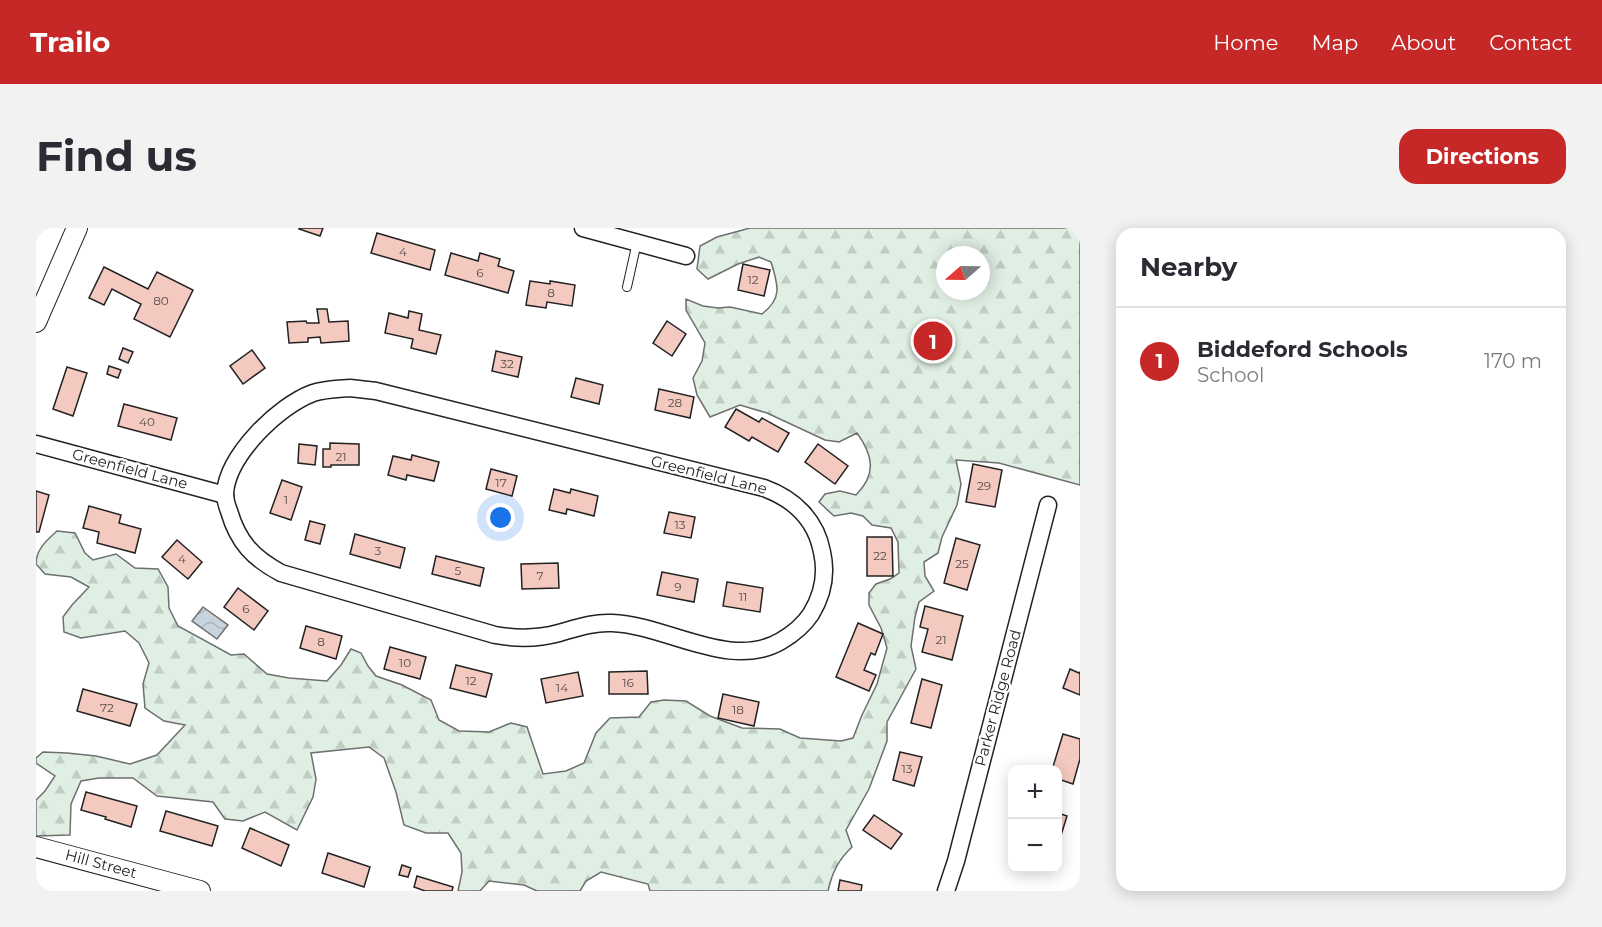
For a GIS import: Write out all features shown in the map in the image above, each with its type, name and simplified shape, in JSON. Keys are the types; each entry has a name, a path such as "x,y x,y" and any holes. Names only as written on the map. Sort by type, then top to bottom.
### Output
{"street":[{"path":"36,322 77,228"},
{"path":"583,228 686,256"},
{"name":"Greenfield Lane","path":"350,388 376,391 777,493 799,508 815,530 823,555 823,582 815,607 799,629 776,644 756,650 735,652 721,650 622,623 585,625 534,638 495,635 281,573 261,560 243,543 231,520 225,495 231,471 243,450 260,431 290,406 324,390 350,388"},
{"name":"Greenfield Lane","path":"36,444 225,495"},
{"name":"Parker Ridge Road","path":"946,891 956,861 1048,505"},
{"name":"Hill Street","path":"36,847 200,891"}],"lane":[{"path":"627,287 637,243"}],"green space":[{"path":"750,228 1080,228 1080,485 999,463 956,460 961,484 957,505 942,537 938,553 924,562 925,576 934,591 919,602 915,617 911,646 916,669 887,722 887,741 869,789 846,830 852,847 836,867 828,891 650,891 648,884 601,872 586,881 580,891 537,891 524,885 489,881 480,891 458,891 462,872 461,853 448,833 426,833 404,825 384,758 369,747 311,753 316,779 313,797 297,830 265,812 243,821 225,819 213,802 157,796 133,778 99,778 81,781 71,804 70,835 36,836 36,800 55,776 36,763 36,758 43,752 96,756 130,764 157,755 185,725 164,721 145,708 143,684 149,663 139,643 125,631 81,638 64,632 63,617 89,587 71,577 45,574 36,564 40,549 57,531 75,533 85,553 93,560 116,554 135,568 158,569 168,587 169,608 178,626 231,655 244,654 267,674 327,681 351,649 361,653 376,676 402,685 431,700 439,720 459,731 489,732 511,723 527,727 543,774 566,771 584,763 596,733 610,718 639,717 651,702 664,700 686,701 710,716 742,728 780,729 800,738 841,741 853,738 877,684 887,648 881,628 869,605 869,593 876,584 899,573 898,542 891,528 872,525 863,516 851,513 834,516 819,502 825,494 840,491 856,495 867,480 870,472 869,457 857,433 839,442 825,440 767,413 740,405 710,417 697,395 693,378 702,361 705,343 686,310 686,299 703,306 730,307 762,314 776,297 777,284 771,262 759,257 738,264 708,279 697,269 700,246 717,237"}],"water":[{"path":"203,607 228,625 217,639 192,621"}],"building":[{"path":"299,228 323,228 320,236"},
{"path":"377,233 435,250 430,270 371,253"},
{"path":"451,253 478,261 480,253 500,259 498,266 514,271 508,293 445,275"},
{"path":"743,264 770,270 764,296 738,290"},
{"path":"104,267 148,289 157,272 193,290 170,337 134,319 141,304 112,289 104,305 89,298"},
{"path":"530,281 575,285 572,306 547,302 546,308 526,305"},
{"path":"317,309 327,309 329,322 348,321 349,341 321,343 320,337 308,338 308,342 289,343 287,322 319,323"},
{"path":"409,311 422,314 419,330 441,335 436,354 411,348 413,339 385,333 389,313 408,318"},
{"path":"667,321 686,334 672,356 653,343"},
{"path":"123,348 133,352 128,363 119,359"},
{"path":"252,350 265,368 243,384 230,366"},
{"path":"496,351 522,357 518,377 492,371"},
{"path":"109,366 121,370 118,378 107,374"},
{"path":"67,367 87,373 73,416 53,409"},
{"path":"576,378 603,385 599,404 571,397"},
{"path":"659,389 694,397 690,418 655,410"},
{"path":"124,404 177,418 171,440 118,426"},
{"path":"736,409 759,422 762,418 789,433 778,452 752,437 749,441 725,427"},
{"path":"330,443 359,444 359,465 323,467 323,449 330,449"},
{"path":"299,444 317,446 315,465 298,463"},
{"path":"818,444 848,466 835,484 805,462"},
{"path":"412,455 439,462 434,481 407,475 406,480 388,475 393,456 411,460"},
{"path":"973,464 1002,470 995,507 966,502"},
{"path":"491,469 517,476 512,496 486,489"},
{"path":"282,480 302,487 291,520 270,513"},
{"path":"554,489 570,493 571,489 598,496 594,516 567,509 566,514 549,510"},
{"path":"36,491 49,495 39,532 36,532"},
{"path":"89,506 121,515 119,523 141,529 135,553 97,543 99,532 83,528"},
{"path":"669,512 695,517 691,538 664,533"},
{"path":"310,521 325,525 320,544 305,540"},
{"path":"355,534 405,548 400,568 350,554"},
{"path":"867,537 892,537 893,576 867,576"},
{"path":"956,538 980,545 967,590 944,583"},
{"path":"177,540 202,562 188,579 162,557"},
{"path":"436,556 484,568 480,586 432,574"},
{"path":"558,563 559,588 522,589 521,564"},
{"path":"662,572 698,579 694,602 657,595"},
{"path":"727,582 763,588 760,612 723,606"},
{"path":"238,588 268,611 254,630 224,607"},
{"path":"925,606 963,616 952,660 922,652 928,629 920,627"},
{"path":"858,623 883,634 875,655 871,653 864,670 876,675 869,691 836,677"},
{"path":"306,626 342,636 336,659 300,648"},
{"path":"390,647 426,657 420,679 384,669"},
{"path":"456,665 492,674 486,697 450,688"},
{"path":"1070,669 1080,672 1080,695 1063,688"},
{"path":"647,671 648,694 609,694 609,672"},
{"path":"578,672 583,696 546,703 541,679"},
{"path":"922,679 942,685 931,728 911,723"},
{"path":"83,689 137,704 130,726 77,711"},
{"path":"723,694 759,702 754,726 718,718"},
{"path":"1063,734 1080,739 1080,759 1073,784 1062,780 1062,765 1054,765"},
{"path":"900,752 922,757 914,786 893,780"},
{"path":"86,792 137,806 131,827 81,810"},
{"path":"166,811 218,826 212,846 160,831"},
{"path":"1062,814 1067,816 1062,832"},
{"path":"874,815 902,834 891,849 863,830"},
{"path":"250,828 289,845 281,866 242,848"},
{"path":"328,853 370,867 364,887 322,873"},
{"path":"402,865 411,868 408,877 399,875"},
{"path":"417,876 453,887 452,891 425,891 414,887"},
{"path":"840,880 862,885 861,891 838,891"}],"place":[{"name":"Biddeford Schools","path":"933,341"}]}
